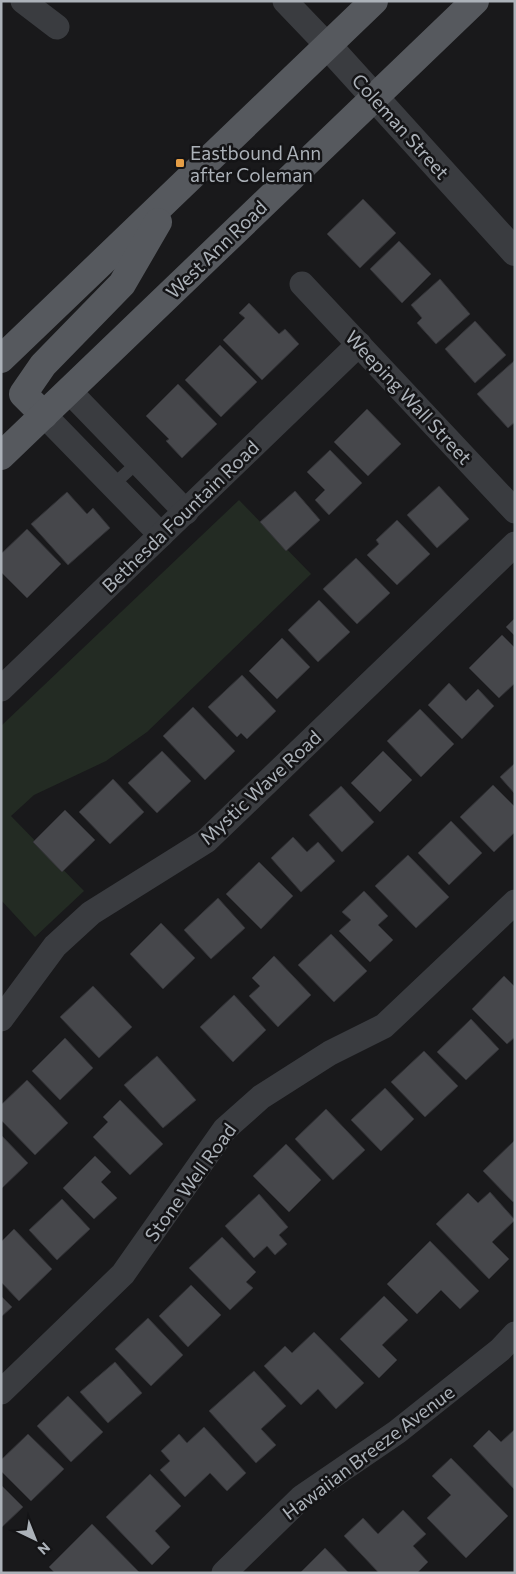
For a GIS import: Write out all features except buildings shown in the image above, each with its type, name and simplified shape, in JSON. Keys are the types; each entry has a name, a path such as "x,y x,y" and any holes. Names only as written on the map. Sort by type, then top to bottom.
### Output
{"main road":[{"path":"1,359 374,1"},
{"name":"West Ann Road","path":"1,456 475,1"},
{"path":"44,415 23,394 43,365 122,284 177,191"}],"street":[{"path":"23,1 57,26"},
{"name":"Coleman Street","path":"285,1 375,96 515,252"},
{"name":"Weeping Wall Street","path":"302,284 515,511"},
{"name":"Bethesda Fountain Road","path":"1,689 359,344"},
{"path":"69,391 186,512"},
{"path":"44,415 161,535"},
{"name":"Mystic Wave Road","path":"1,1019 56,946 91,913 206,841 515,544"},
{"name":"Stone Well Road","path":"1,1392 123,1274 225,1129 260,1097 330,1054 384,1026 515,902"},
{"name":"Hawaiian Breeze Avenue","path":"224,1573 302,1497 397,1432 500,1350 515,1334"}],"lane":[{"path":"113,485 138,462"}],"shaded area":[{"path":"239,500 311,574 147,732 106,761 34,795 11,816 84,891 35,937 1,900 1,726"}],"place":[{"name":"Eastbound Ann after Coleman","path":"180,163"}]}
